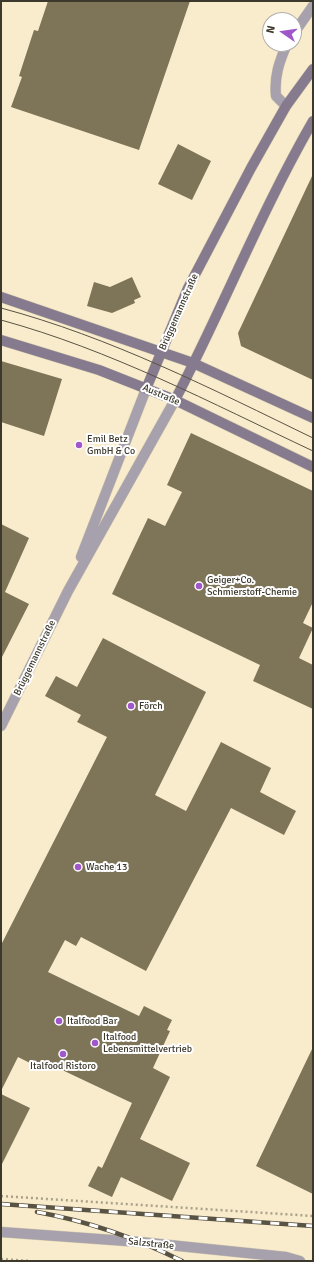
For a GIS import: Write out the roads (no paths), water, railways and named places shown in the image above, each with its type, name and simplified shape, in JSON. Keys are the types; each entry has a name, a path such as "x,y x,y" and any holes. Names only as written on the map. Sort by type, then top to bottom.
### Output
{"main road":[{"name":"Brüggemannstraße","path":"146,389 188,288 251,168 286,106 313,69"},
{"name":"Brüggemannstraße","path":"175,400 291,159 313,122"},
{"path":"1,297 193,363 313,418"},
{"name":"Austraße","path":"1,340 99,370 175,400 313,467"}],"street":[{"path":"302,22 313,6"},
{"path":"283,52 277,66 274,84 276,96 286,106"},
{"name":"Brüggemannstraße","path":"68,591 146,389"},
{"name":"Brüggemannstraße","path":"1,726 68,591 175,400"},
{"name":"Salzstraße","path":"1,1232 140,1242 286,1257 300,1261"}],"tram line":[{"path":"1,308 42,320 121,349 199,383 313,438"},
{"path":"1,320 42,332 121,362 198,396 313,451"}],"railway":[{"path":"1,1204 313,1226"},
{"path":"37,1212 74,1220 111,1231 182,1261"}],"place":[{"name":"Emil Betz GmbH & Co","path":"79,445"},
{"name":"Geiger+Co. Schmierstoff-Chemie","path":"199,586"},
{"name":"Förch","path":"131,706"},
{"name":"Wache 13","path":"78,867"},
{"name":"Italfood Bar","path":"59,1021"},
{"name":"Italfood Lebensmittelvertrieb","path":"95,1043"},
{"name":"Italfood Ristoro","path":"63,1054"}]}
